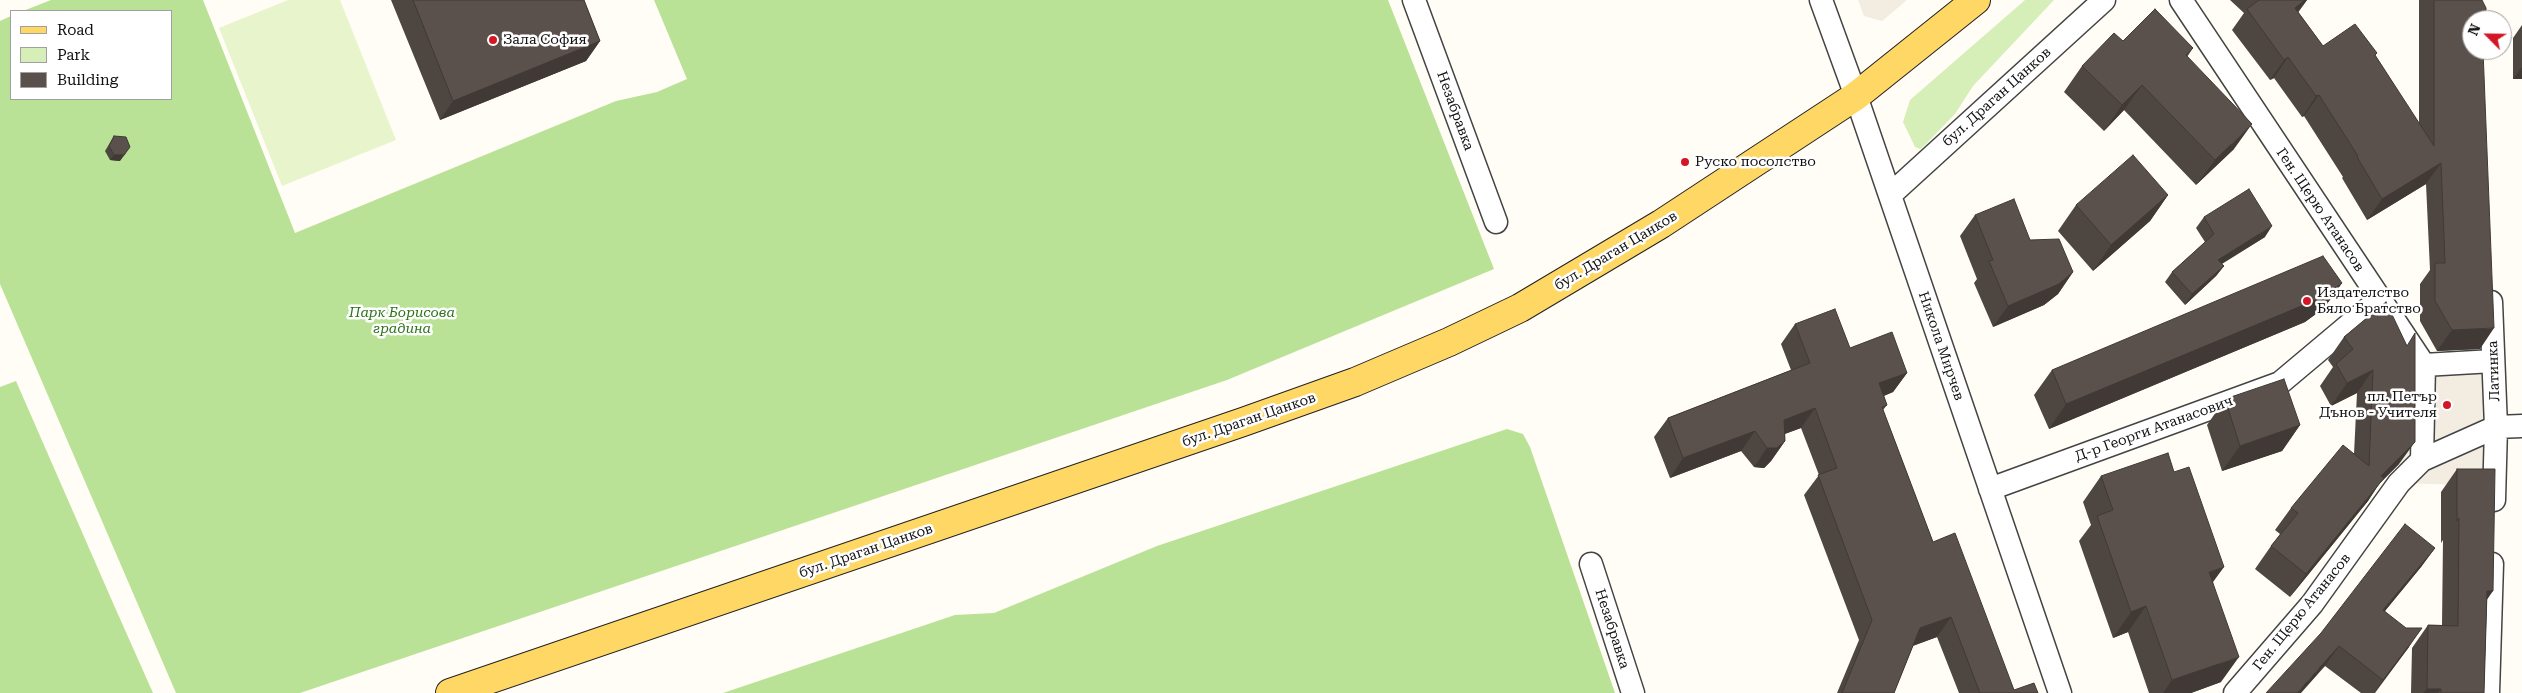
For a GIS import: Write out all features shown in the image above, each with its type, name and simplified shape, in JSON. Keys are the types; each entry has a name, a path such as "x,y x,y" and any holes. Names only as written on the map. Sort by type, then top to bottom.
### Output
{"main road":[{"name":"бул. Драган Цанков","path":"450,693 1355,382 1520,308 1661,224 1856,96 1976,0"}],"street":[{"name":"Незабравка","path":"1414,0 1496,222"},
{"name":"Никола Мирчев","path":"1821,0 1856,96 2060,693"},
{"name":"бул. Драган Цанков","path":"1890,195 2104,0"},
{"name":"Ген. Щерю Атанасов","path":"2181,0 2424,365"},
{"name":"Латинка","path":"2488,693 2496,427 2490,285"},
{"name":"Д-р Георги Атанасович","path":"1990,489 2280,383 2380,299"},
{"path":"2422,460 2424,365 2494,361"},
{"path":"2496,427 2522,426"},
{"name":"Ген. Щерю Атанасов","path":"2235,693 2312,604 2399,483 2422,460 2496,427"},
{"name":"Незабравка","path":"1591,564 1633,693"}],"green space":[{"name":"Парк Борисова градина","path":"51,0 203,0 295,233 616,101 657,92 687,79 654,0 1388,0 1494,269 1227,380 300,693 176,693 0,284 0,21 10,16 10,100 172,100 172,10 26,10"},
{"path":"288,0 340,0 396,140 282,186 219,28"},
{"path":"2025,0 2054,0 1973,86 1955,114 1924,146 1920,149 1915,147 1903,122 1910,100"},
{"path":"16,381 153,693 0,693 0,387"},
{"path":"1507,429 1523,434 1530,447 1615,693 723,693 955,615 994,613 1157,546"}],"shaded area":[{"path":"1858,0 1907,0 1882,21 1864,16"},
{"name":"пл. Петър Дънов - Учителя","path":"2493,361 2494,486 2399,483 2399,383"}],"building":[{"name":"Зала София","path":"413,0 584,0 600,41 453,101"},
{"path":"2259,0 2305,0 2295,8 2323,46 2355,24 2377,53 2375,55 2434,146 2434,0 2482,0 2486,10 2462,10 2462,60 2483,60 2494,328 2452,330 2435,301 2435,263 2445,263 2441,163 2382,199 2358,156 2319,95 2316,96 2288,57 2284,60 2247,9"},
{"path":"2155,9 2193,48 2186,55 2252,124 2215,160 2142,85 2122,105 2082,66 2114,33 2123,41"},
{"path":"114,136 126,137 130,147 124,155 114,155 109,146"},
{"path":"2133,155 2168,195 2111,245 2076,205"},
{"path":"2249,189 2272,226 2218,260 2224,266 2192,294 2172,272 2214,234 2204,217"},
{"path":"2014,199 2030,240 2059,239 2073,272 2059,284 2008,306 1989,261 1993,260 1975,215"},
{"path":"2323,256 2342,283 2323,297 2066,404 2052,370"},
{"path":"2386,302 2407,346 2415,333 2415,442 2381,476 2384,478 2306,574 2271,546 2298,513 2291,508 2343,445 2369,466 2373,370 2347,383 2336,364 2353,349 2344,337"},
{"path":"1835,309 1850,348 1892,332 1907,373 1879,383 1887,405 1882,407 1933,542 1955,533 2014,690 2034,683 2038,693 1980,693 1951,617 1920,628 1894,693 1842,693 1872,620 1818,475 1837,468 1815,408 1784,420 1785,441 1777,448 1767,448 1755,431 1683,458 1668,418 1810,363 1795,324"},
{"path":"2284,379 2300,425 2240,446 2225,399"},
{"path":"2168,453 2174,472 2189,467 2224,567 2209,572 2239,657 2172,680 2146,606 2131,612 2097,516 2113,510 2101,476"},
{"path":"2457,469 2495,469 2493,591 2487,591 2484,693 2441,693 2441,689 2427,689 2428,625 2458,626 2459,518 2457,521"},
{"path":"2405,524 2435,548 2383,610 2406,628 2422,628 2383,680 2339,646 2297,693 2266,693 2321,633"}],"place":[{"name":"Зала София","path":"493,40"},
{"name":"Руско посолство","path":"1685,162"},
{"name":"Издателство Бяло Братство","path":"2307,301"},
{"name":"пл. Петър Дънов - Учителя","path":"2447,405"}]}
